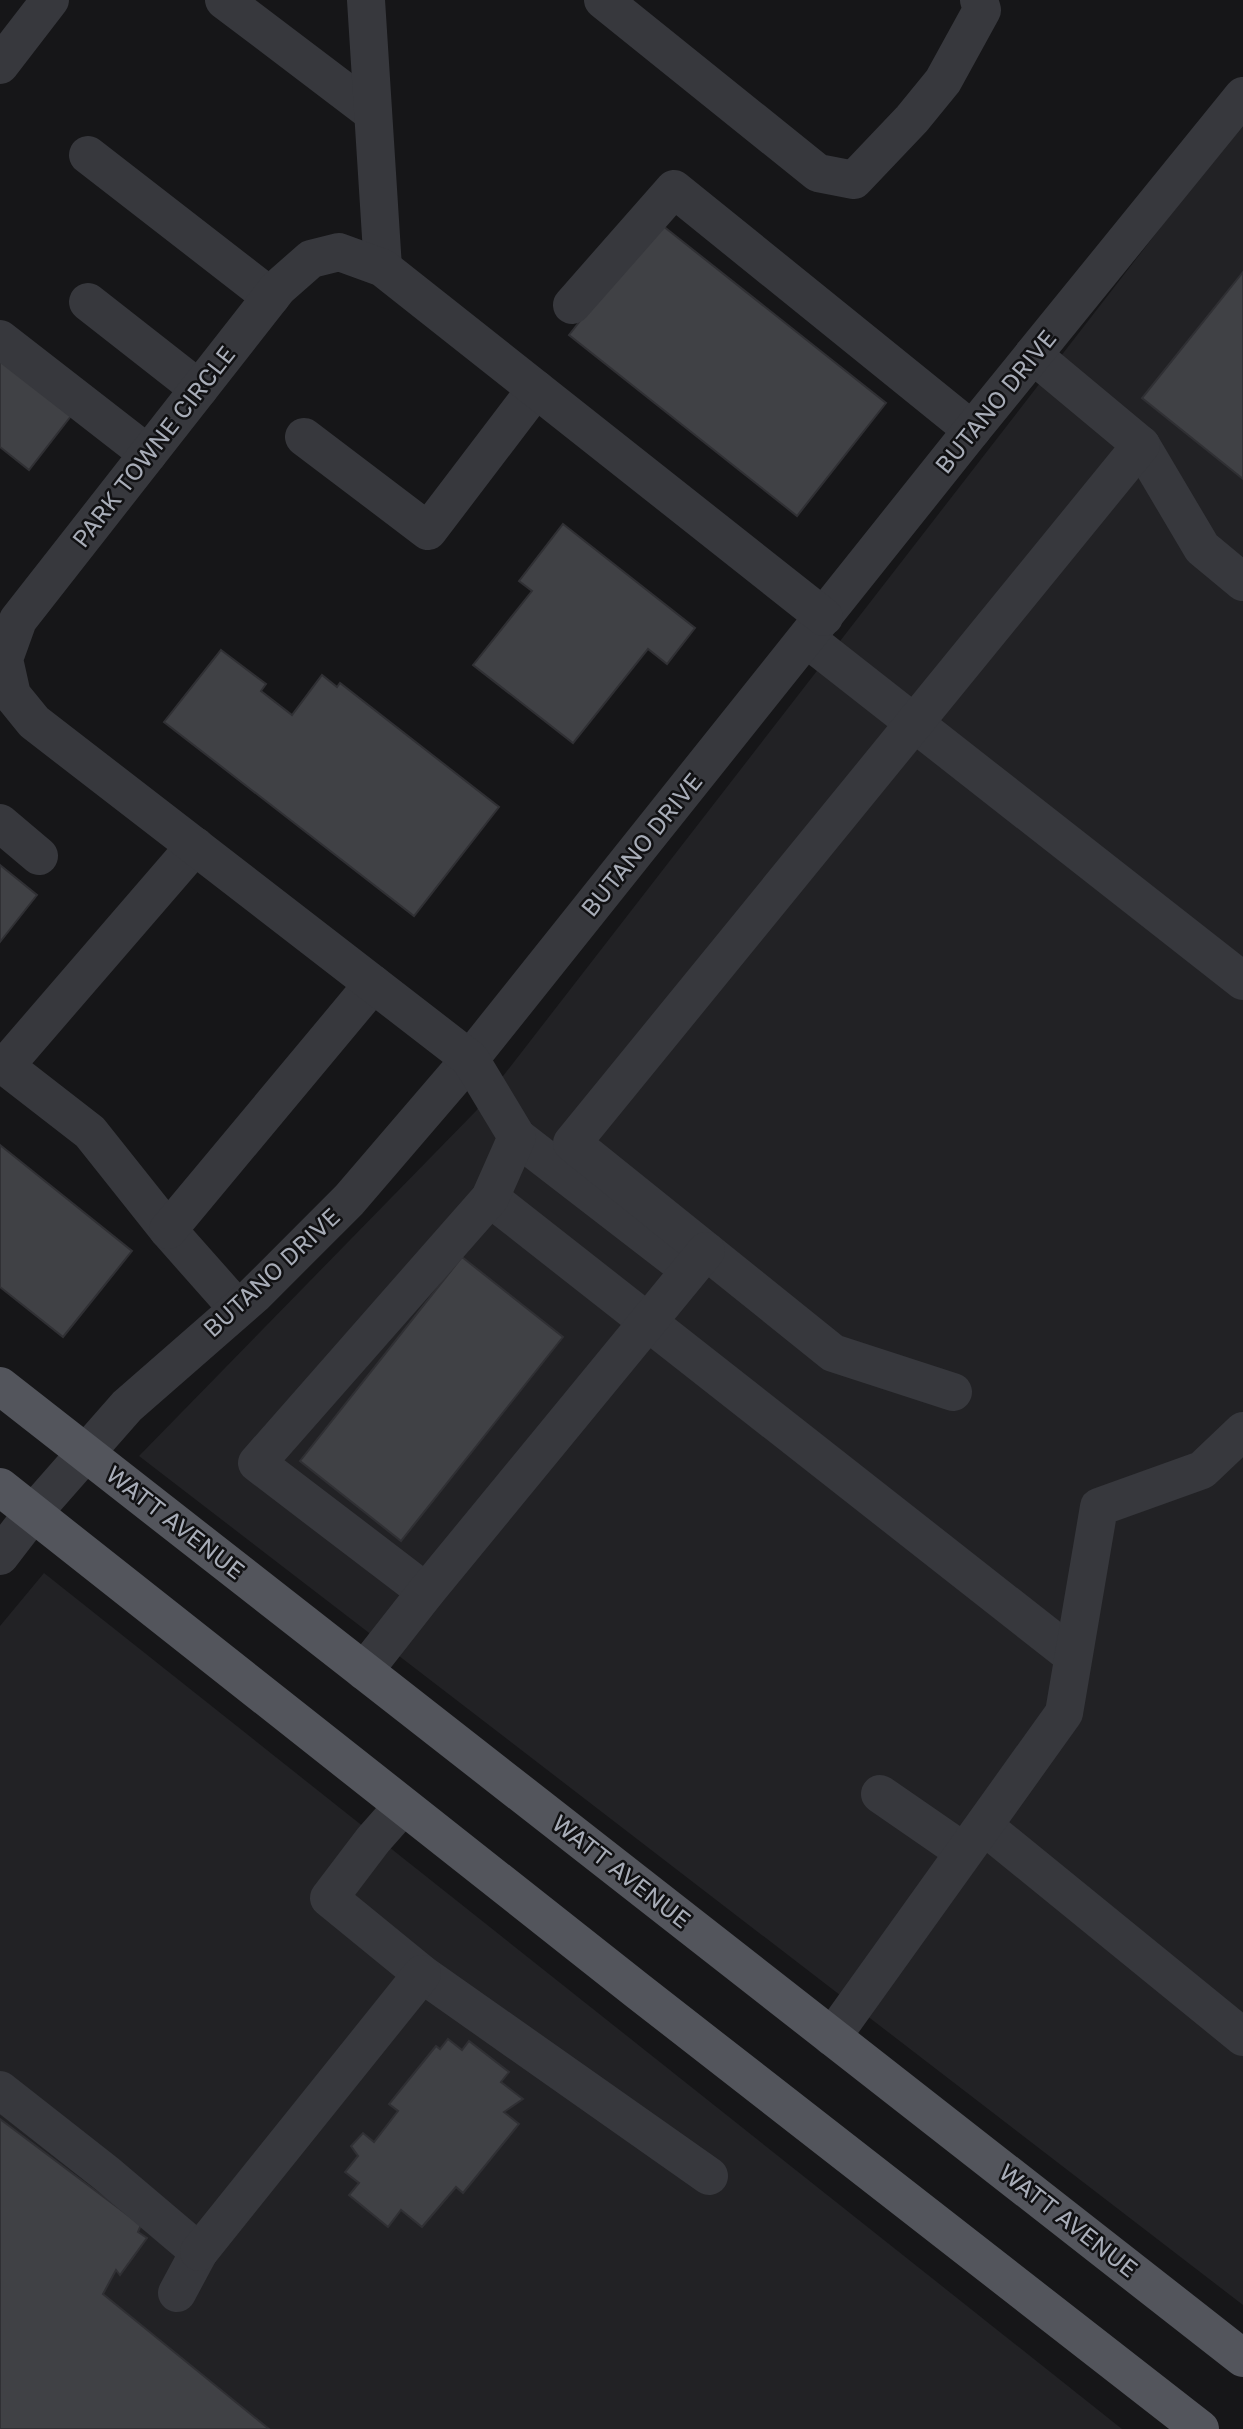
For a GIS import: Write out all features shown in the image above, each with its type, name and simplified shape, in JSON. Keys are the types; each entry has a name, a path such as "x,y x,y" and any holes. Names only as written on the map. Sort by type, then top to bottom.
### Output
{"main road":[{"name":"WATT AVENUE","path":"0,1386 1243,2358"},
{"path":"0,1487 1200,2429"}],"street":[{"path":"0,65 50,0"},
{"path":"224,0 373,113"},
{"path":"366,0 383,268"},
{"path":"603,0 818,173 854,180 912,119 943,81 982,10 979,0"},
{"name":"BUTANO DRIVE","path":"0,1556 33,1513 133,1400 237,1308 349,1200 470,1059 972,430 1243,96"},
{"path":"88,155 271,298"},
{"path":"572,306 674,189 972,430"},
{"name":"PARK TOWNE CIRCLE","path":"470,1059 34,722 6,696 4,659 9,612 148,454 278,288 311,259 339,252 383,268 536,389 816,628 914,724 1243,981"},
{"path":"88,302 199,389"},
{"path":"0,339 148,454"},
{"path":"1033,355 1141,446 1202,548 1243,582"},
{"path":"304,437 428,531 536,389"},
{"path":"698,1261 572,1143 1141,446"},
{"path":"0,822 39,856"},
{"path":"195,846 5,1066 90,1132 168,1230 237,1308"},
{"path":"168,1230 373,984"},
{"path":"470,1059 517,1137 833,1353 953,1392"},
{"path":"426,1592 257,1463 489,1198 517,1137"},
{"path":"489,1198 1073,1656"},
{"path":"364,1671 698,1261"},
{"path":"832,2037 1064,1713 1099,1507 1202,1471 1243,1431"},
{"path":"880,1794 974,1839 1243,2037"},
{"path":"403,1806 329,1898 422,1974 709,2176"},
{"path":"177,2293 200,2252 422,1974"},
{"path":"0,2090 200,2252"}],"shaded area":[{"path":"1243,121 1243,2305 139,1456 476,1111"},
{"path":"44,1573 1122,2429 0,2429 0,1626"}],"building":[{"path":"658,222 886,403 797,516 569,335"},
{"path":"1243,272 1243,479 1142,398"},
{"path":"0,359 71,416 29,470 0,447"},
{"path":"563,524 695,628 667,664 648,649 573,743 473,665 532,591 519,581"},
{"path":"221,650 266,684 261,691 292,715 322,675 337,687 340,683 499,807 414,916 164,722"},
{"path":"0,865 37,895 0,942"},
{"path":"0,1145 132,1251 63,1337 0,1287"},
{"path":"462,1257 563,1337 401,1541 300,1461"},
{"path":"448,2039 462,2050 469,2041 509,2072 501,2082 523,2099 504,2112 519,2124 463,2193 456,2187 422,2227 401,2210 388,2227 349,2195 359,2183 345,2172 358,2156 351,2146 363,2133 374,2142 398,2111 389,2104 436,2046 440,2049"},
{"path":"0,2119 141,2225 138,2232 147,2238 120,2275 116,2270 103,2294 269,2429 0,2429"}]}
